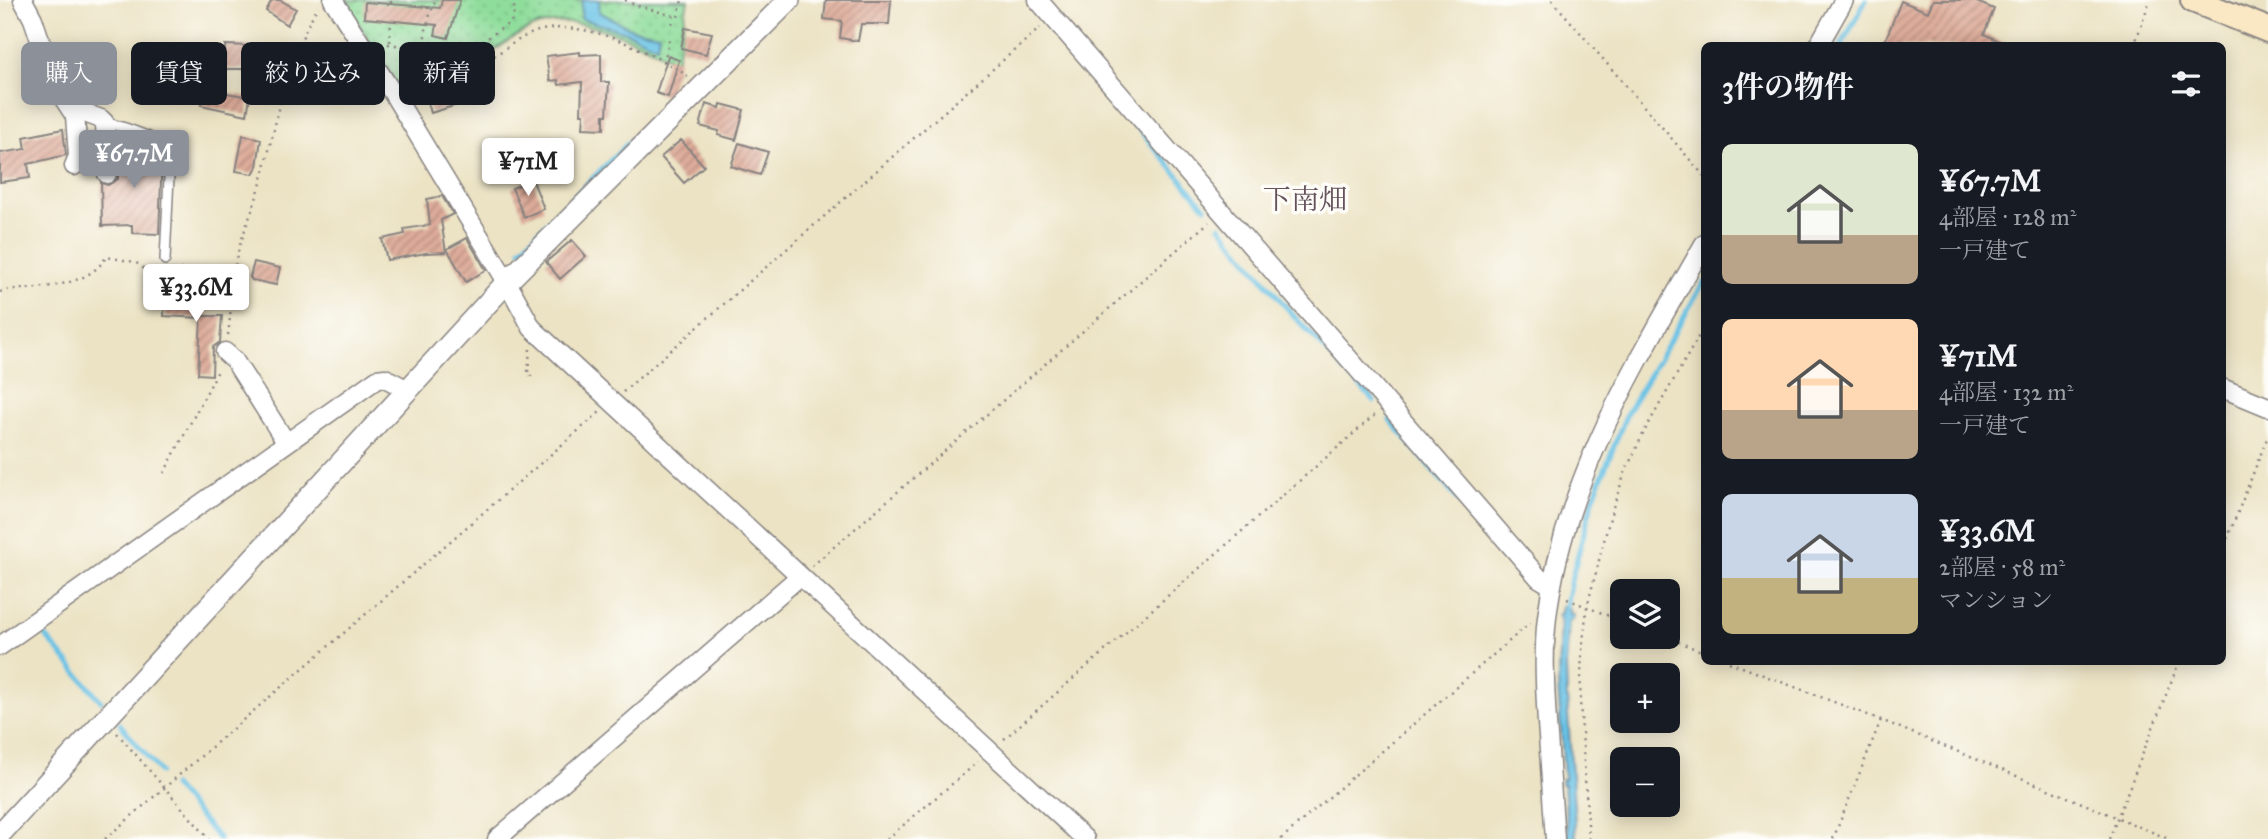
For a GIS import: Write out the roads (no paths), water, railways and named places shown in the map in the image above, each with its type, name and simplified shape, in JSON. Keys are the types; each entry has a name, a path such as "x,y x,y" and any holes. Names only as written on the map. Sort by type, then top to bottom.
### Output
{"main road":[{"path":"2193,0 2226,6 2268,30"}],"street":[{"path":"23,0 33,19 56,87 71,108 76,124 78,156 74,166"},
{"path":"333,0 390,88 532,328 1084,839"},
{"path":"0,834 507,282 789,0"},
{"path":"1038,0 1551,589"},
{"path":"1820,42 1844,0"},
{"path":"71,108 105,122 107,174"},
{"path":"1555,839 1545,680 1546,620 1551,589 1570,517 1599,436 1701,249"},
{"path":"225,352 234,360 286,442"},
{"path":"0,646 377,379 385,378 406,389"},
{"path":"2226,390 2268,407"},
{"path":"497,839 799,577"}],"lane":[{"path":"105,122 168,148 170,156 165,260"}],"water":[{"path":"582,0 600,0 599,12 632,29 659,34 657,46 623,31 581,19"},
{"path":"1561,606 1570,609 1570,614 1574,614 1573,620 1569,621 1566,666 1576,839 1568,839 1564,784 1561,784 1561,779 1564,779 1558,683 1560,619 1557,615 1561,613"}],"waterway":[{"path":"1843,42 1866,0"},
{"path":"521,249 683,89"},
{"path":"1118,105 1205,207"},
{"path":"1220,226 1291,313 1374,401"},
{"path":"1565,611 1593,499 1627,413 1701,287"},
{"path":"1390,420 1536,591"},
{"path":"37,626 101,701"},
{"path":"120,724 160,772"},
{"path":"173,786 219,839"}],"district":[{"name":"下南畑","path":"1305,199"}]}
